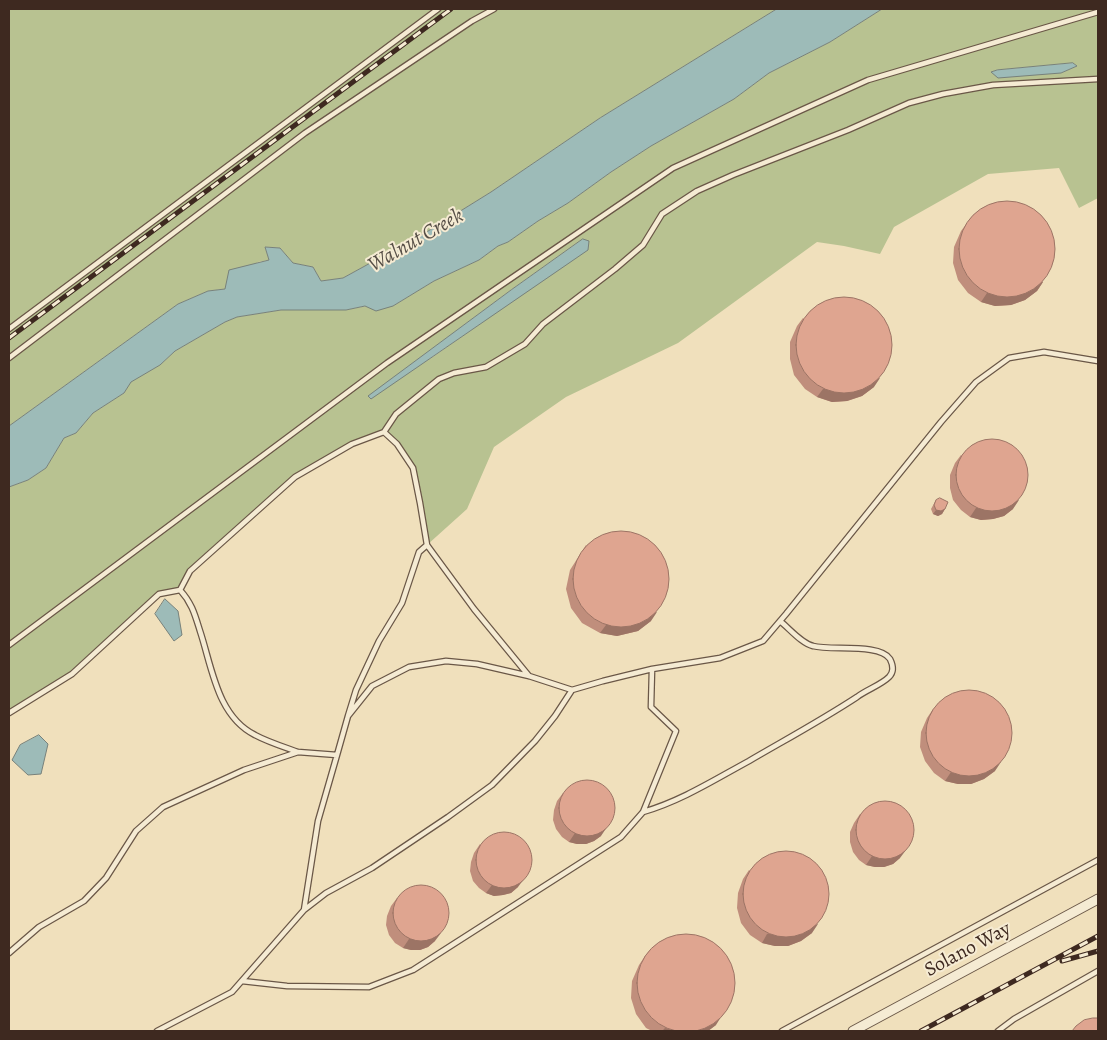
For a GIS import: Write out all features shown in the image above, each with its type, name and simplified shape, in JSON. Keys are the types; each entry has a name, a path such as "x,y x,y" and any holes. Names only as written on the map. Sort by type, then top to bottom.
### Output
{"street":[{"name":"Solano Way","path":"853,1031 1098,899"}],"lane":[{"path":"9,329 438,9"},
{"path":"9,358 305,133 472,21 494,9"},
{"path":"9,645 387,363 673,168 868,80 1098,12"},
{"path":"180,590 190,572 296,478 352,444 384,432 396,414 438,379 454,373 486,368 525,344 543,324 643,245 662,214 697,191 848,130 909,102 993,85 1098,79"},
{"path":"348,716 372,686 409,667 446,661 477,664 529,676 572,690 652,669 720,658 763,640 941,422 976,382 1009,358 1044,352 1098,361"},
{"path":"384,432 397,444 412,468 427,545 474,609 529,676"},
{"path":"304,910 318,821 356,690 375,649 402,603 419,552 427,545"},
{"path":"9,712 72,674 159,594 180,590"},
{"path":"180,590 190,600 219,695 235,718 253,734 298,752 337,754"},
{"path":"643,812 681,798 826,718 862,693 889,678 892,672 890,658 882,653 870,650 814,646 803,641 780,621"},
{"path":"242,981 286,986 369,987 413,970 621,837 643,812 676,731 651,707 652,669"},
{"path":"157,1031 232,992 304,910 326,893 372,868 492,785 535,741 556,716 572,690"},
{"path":"9,953 39,927 84,900 106,878 136,831 163,807 244,770 298,752"},
{"path":"782,1031 1098,860"},
{"path":"998,1031 1014,1019 1098,971"}],"green space":[{"path":"9,9 777,9 600,118 491,192 425,233 343,278 321,281 313,267 293,263 280,248 265,247 269,260 258,262 225,289 208,291 178,304 9,426"},
{"path":"882,9 1098,9 1098,198 1079,208 1059,168 988,174 894,227 880,254 817,242 678,343 566,397 494,447 467,509 427,545 413,468 397,444 384,433 352,444 295,478 190,571 180,590 159,594 72,674 9,713 9,487 28,480 46,468 64,438 76,433 93,413 124,393 130,382 160,365 175,351 237,317 281,310 346,310 366,306 393,306 434,281 479,260 498,246 508,242 568,203 651,146 734,99 769,73 830,42","holes":["1073,63 1077,66 1061,73 991,72","583,239 481,323 434,356 369,396"]}],"water":[{"name":"Walnut Creek","path":"777,9 882,9 830,42 769,73 734,99 651,146 568,203 508,242 498,246 479,260 434,281 393,306 376,311 365,306 346,310 281,310 237,317 225,322 175,351 160,365 131,382 124,393 93,413 76,433 64,438 46,468 28,480 9,487 9,426 178,304 208,291 225,289 229,270 269,260 265,247 280,248 293,263 313,267 321,281 343,278 425,233 491,192 600,118"},
{"path":"1073,63 1077,66 1061,73 998,78 991,72 997,70"},
{"path":"583,239 589,241 588,250 371,399 368,396 511,290"},
{"path":"165,599 178,611 182,635 174,641 155,614"},
{"path":"39,735 48,744 41,774 28,775 12,760 20,745"}],"building":[{"path":"1007,201 1025,205 1041,215 1051,231 1055,249 1051,267 1041,283 1025,293 1007,297 989,293 973,283 963,267 959,249 963,231 973,215 989,205"},
{"path":"844,297 863,300 878,311 889,326 892,345 889,364 878,379 863,390 844,393 825,390 810,379 799,364 796,345 799,326 810,311 825,300"},
{"path":"999,439 1018,449 1026,461 1028,475 1026,489 1018,501 1006,509 985,511 966,501 958,489 956,468 966,449 978,441"},
{"path":"940,498 948,502 945,509 941,511 936,510 934,505 936,500"},
{"path":"621,531 639,534 655,545 666,561 669,579 666,597 655,613 639,624 621,627 603,624 587,613 576,597 573,579 576,561 587,545 603,534"},
{"path":"969,690 985,693 993,697 1005,709 1009,717 1012,733 1009,749 1005,757 993,769 985,773 969,776 953,773 945,769 933,757 929,749 926,733 929,717 933,709 945,697 953,693"},
{"path":"587,780 598,782 607,788 613,797 615,808 613,819 607,828 598,834 587,836 576,834 567,828 561,819 559,808 561,797 567,788 576,782"},
{"path":"885,801 896,803 909,814 914,830 912,841 901,854 885,859 874,857 861,846 856,830 858,819 869,806"},
{"path":"504,832 524,840 532,860 524,880 504,888 484,880 476,860 484,840"},
{"path":"778,851 794,851 803,854 817,863 826,877 829,894 826,911 817,925 803,934 794,937 778,937 762,930 750,918 743,902 743,886 750,870 762,858"},
{"path":"421,885 432,887 441,893 447,902 449,913 447,924 441,933 432,939 421,941 410,939 401,933 395,924 393,913 395,902 401,893 410,887"},
{"path":"686,934 705,938 720,949 731,964 735,983 731,1002 720,1017 705,1028 686,1032 667,1028 652,1017 641,1002 637,983 641,964 652,949 667,938"},
{"path":"1098,1018 1098,1031 1072,1031 1084,1020"}],"railway":[{"path":"9,338 451,9"},
{"path":"921,1031 1098,936"},
{"path":"1062,961 1098,951"}]}
